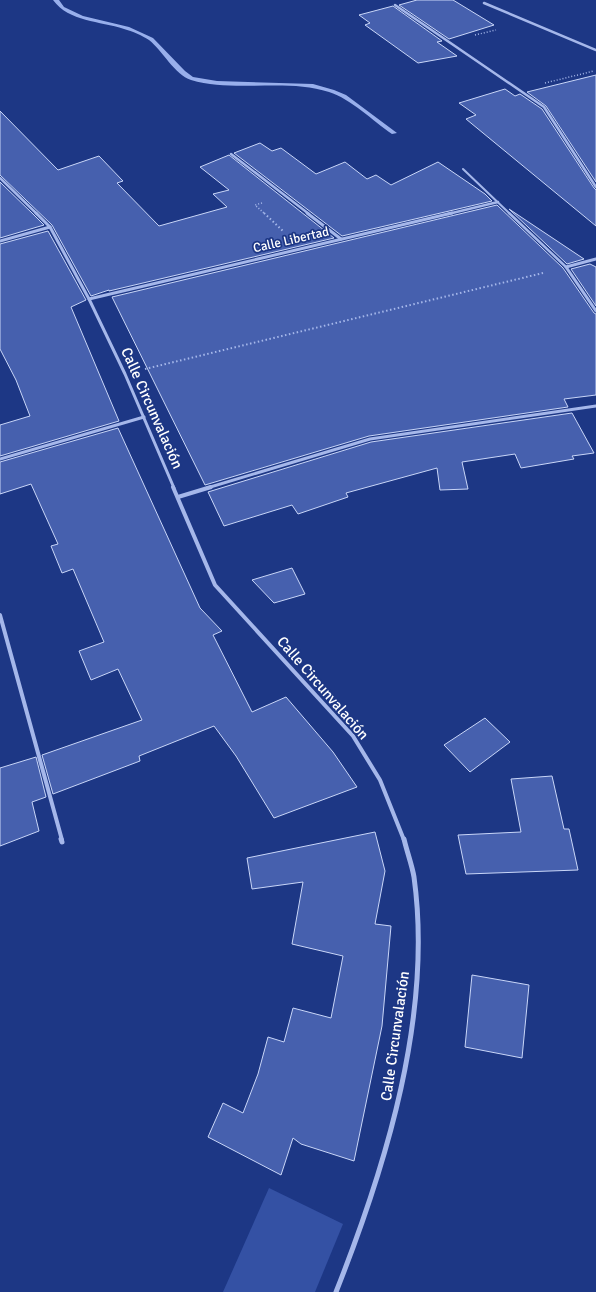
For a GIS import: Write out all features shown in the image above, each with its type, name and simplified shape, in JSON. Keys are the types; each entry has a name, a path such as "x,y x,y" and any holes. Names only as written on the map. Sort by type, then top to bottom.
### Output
{"street":[{"path":"484,4 596,50"},
{"path":"395,5 544,107 596,187"},
{"path":"231,154 341,239"},
{"name":"Calle Circunvalación","path":"0,178 50,227 89,299 144,417 215,585 353,736 380,780 402,832 414,876 418,927 416,990 405,1063 391,1130 361,1229 336,1292"},
{"name":"Calle Libertad","path":"89,299 498,202"},
{"path":"0,241 50,227"},
{"path":"596,259 566,267 596,311"},
{"path":"178,497 370,439 596,406"},
{"path":"0,460 144,417"},
{"path":"0,615 62,842"}],"lane":[{"path":"463,169 566,267"}],"path":[{"path":"450,43 527,21"},
{"path":"519,90 596,70"},
{"path":"286,196 255,205 302,248"},
{"path":"125,374 566,267"}],"shaded area":[{"path":"269,1188 343,1224 315,1292 223,1292"}],"building":[{"path":"417,0 453,0 494,25 449,39 399,5"},
{"path":"393,6 442,41 437,42 457,56 418,63 365,25 370,23 359,15"},
{"path":"596,75 596,182 546,106 527,92"},
{"path":"505,89 515,96 520,94 542,109 596,190 596,226 466,119 476,115 459,103"},
{"path":"0,111 58,170 99,156 123,181 117,183 159,226 227,207 213,194 229,190 200,167 229,155 334,238 109,290 91,296 52,225 0,175"},
{"path":"260,143 272,151 281,148 316,174 345,162 367,179 376,175 391,185 438,162 485,194 492,201 342,236 234,153"},
{"path":"0,182 33,214 44,225 0,238"},
{"path":"497,205 563,268 596,314 596,395 564,399 568,407 369,436 205,485 112,297"},
{"path":"509,209 584,259 567,264"},
{"path":"48,231 86,300 71,307 119,421 0,456 0,425 30,416 16,380 0,349 0,244"},
{"path":"590,264 596,267 596,306 571,269"},
{"path":"572,413 594,453 572,456 574,459 521,468 515,454 462,462 468,489 440,490 437,468 346,493 348,497 298,514 292,505 224,526 208,492 371,442"},
{"path":"118,428 200,608 222,631 213,635 252,712 286,697 333,752 357,787 274,818 236,756 214,726 139,756 140,761 53,794 42,755 142,720 118,669 91,680 79,651 104,642 73,569 62,573 51,546 58,544 31,484 0,494 0,462"},
{"path":"292,568 305,594 274,603 252,580"},
{"path":"485,718 510,742 470,772 444,745"},
{"path":"36,757 46,797 32,802 39,831 0,846 0,768"},
{"path":"552,776 564,829 569,829 578,870 466,874 458,835 521,832 511,779"},
{"path":"375,832 385,871 375,924 391,926 382,1026 354,1161 301,1144 293,1138 281,1175 208,1137 223,1103 243,1113 258,1074 268,1037 284,1042 293,1008 331,1018 343,956 292,944 303,882 252,889 247,858"},
{"path":"472,975 529,985 522,1058 465,1047"}],"waterway":[{"path":"56,0 62,8 81,17 127,28 151,39 183,72 191,78 217,83 313,86 332,91 344,96 394,133"}]}
